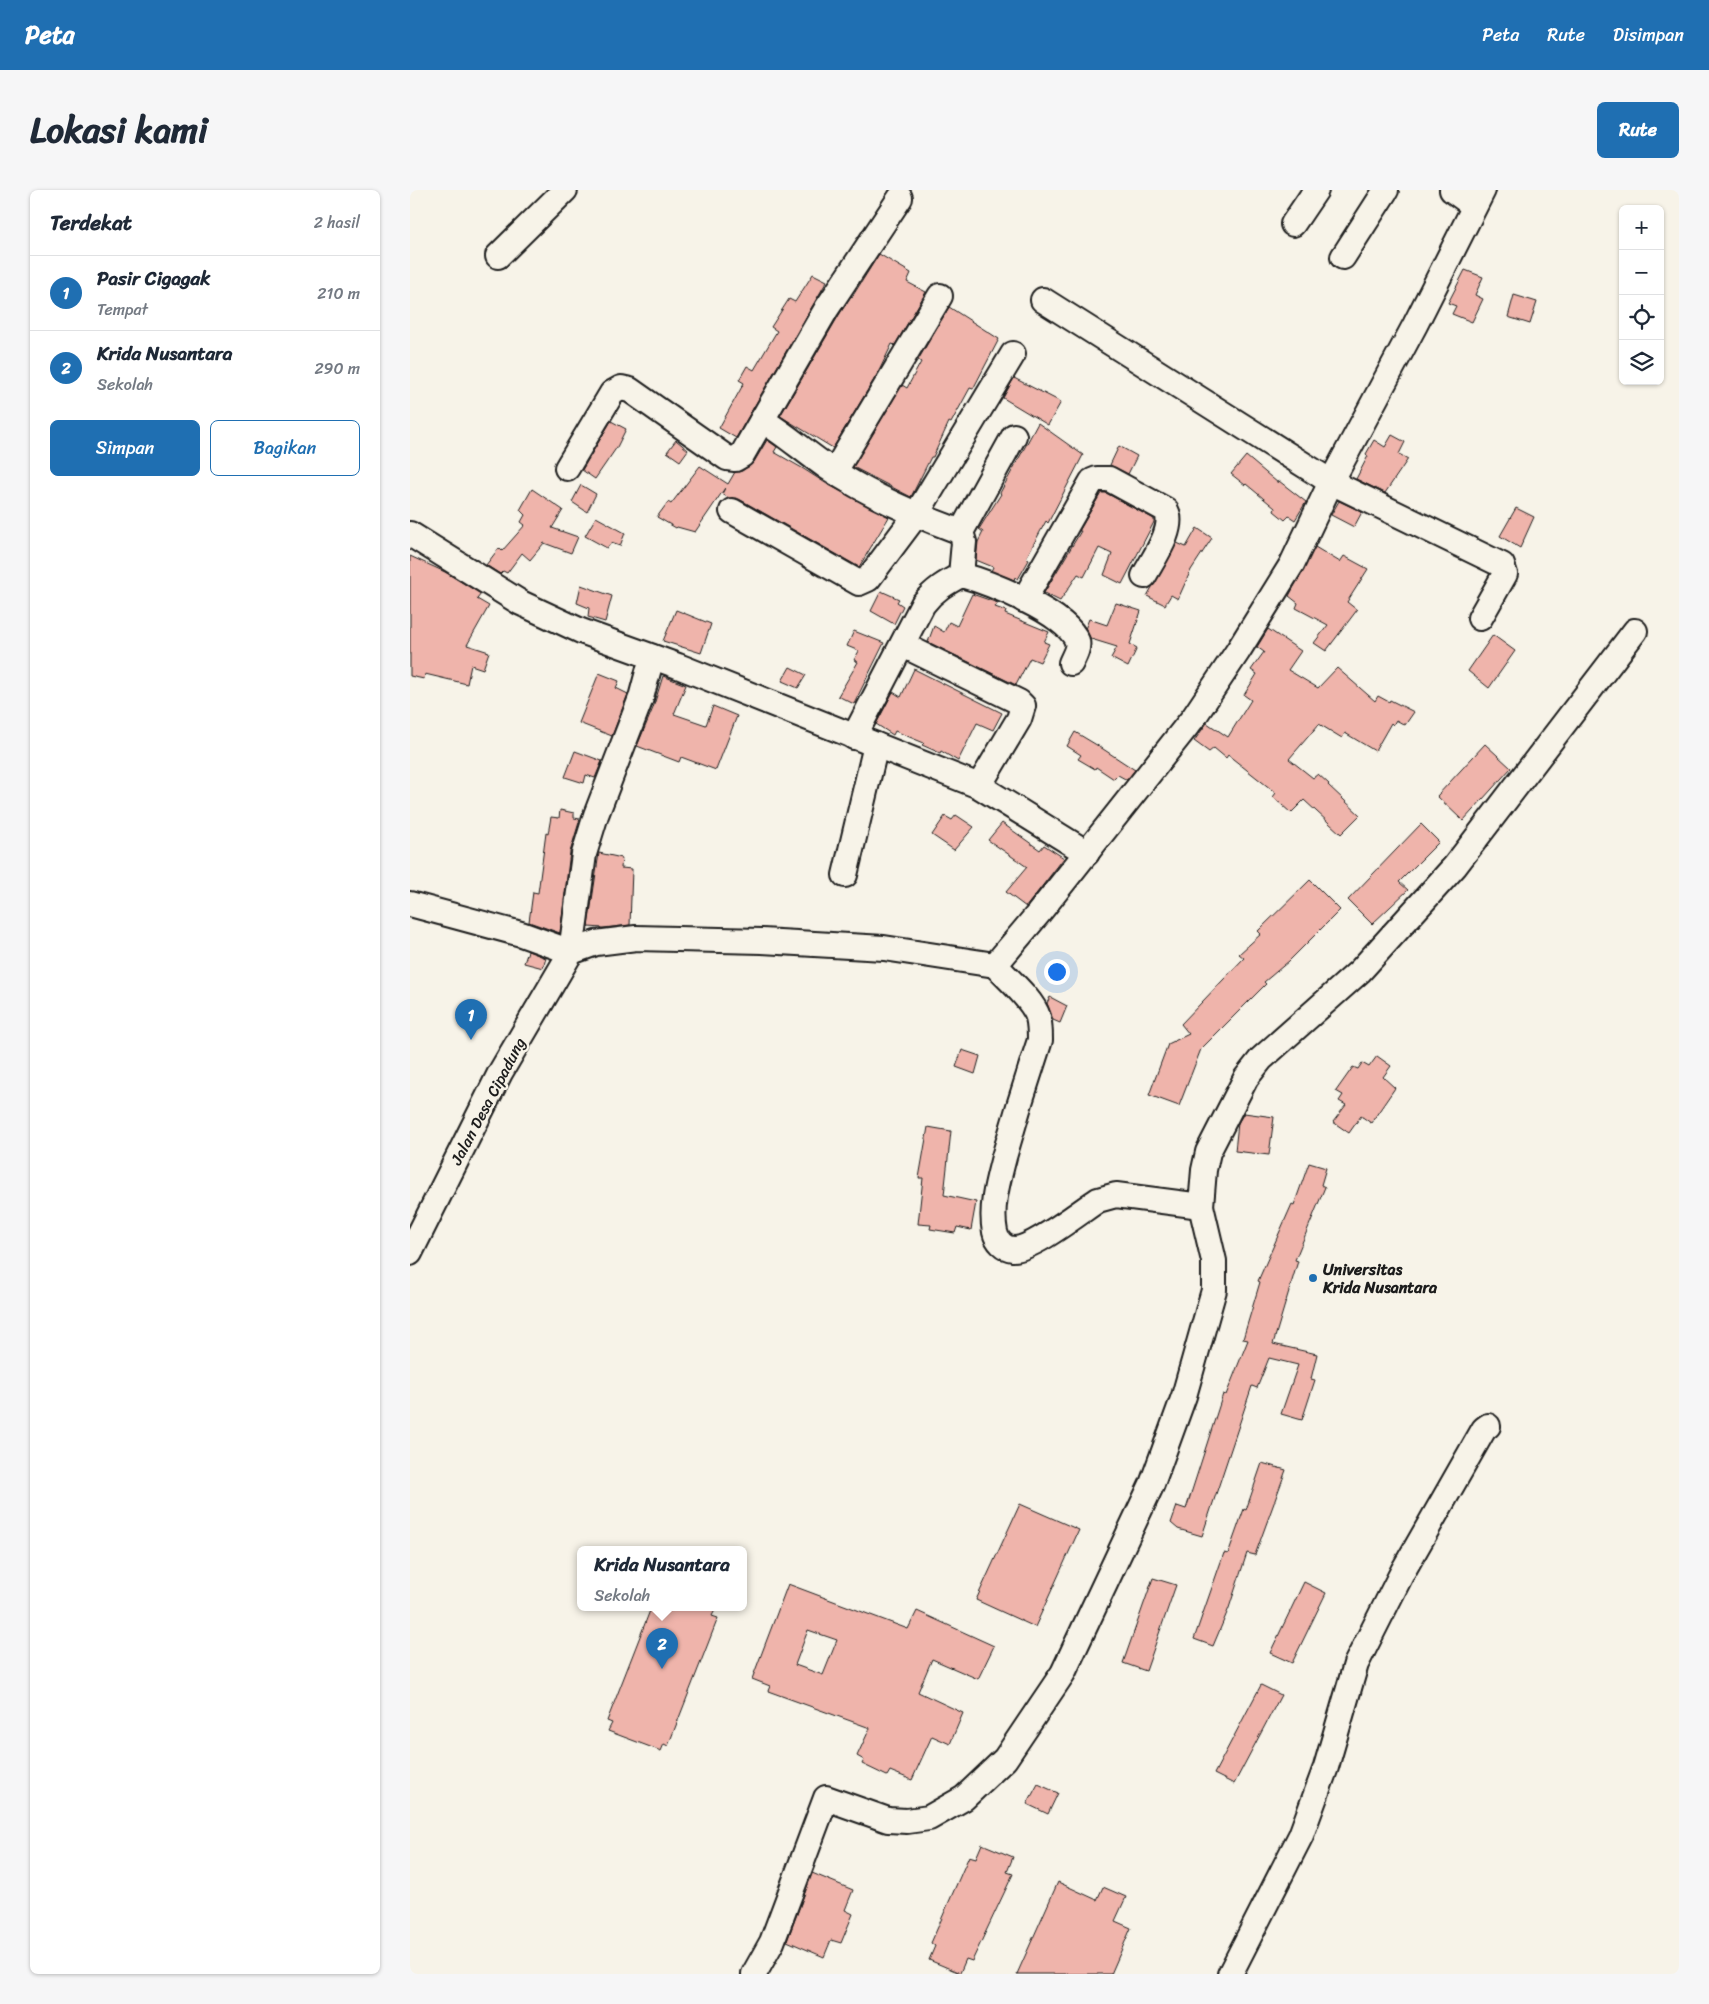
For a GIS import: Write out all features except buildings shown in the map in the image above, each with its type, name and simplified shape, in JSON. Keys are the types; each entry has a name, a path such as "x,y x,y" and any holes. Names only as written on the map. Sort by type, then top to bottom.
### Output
{"street":[{"path":"498,256 565,190"},
{"path":"1293,224 1316,190"},
{"path":"1343,256 1386,190"},
{"path":"995,965 1087,853 1194,717 1233,659 1292,564 1331,482 1479,198 1452,190"},
{"path":"567,468 612,392 621,388 630,390 726,458 736,459 742,455 827,308 900,198"},
{"path":"835,471 940,296"},
{"path":"1043,300 1331,482 1502,565 1505,574 1480,618"},
{"path":"732,511 859,583 868,579 878,569 916,515 1013,354"},
{"path":"762,420 835,471 871,492 916,515 961,532"},
{"path":"961,575 964,542 961,532 1014,436"},
{"path":"1024,600 1092,481 1097,479 1109,479 1166,510 1169,516 1169,529 1144,576"},
{"path":"410,534 520,603 581,631 791,710 979,786 1087,853"},
{"path":"845,875 865,741 903,645 923,604 931,594 961,575 977,579 1024,600 1058,619 1076,639 1078,645 1071,663"},
{"path":"754,1974 772,1942 826,1798 888,1820 907,1821 929,1818 964,1798 1005,1759 1064,1673 1152,1484 1184,1396 1214,1290 1214,1261 1201,1206 1204,1170 1208,1152 1246,1078 1261,1058 1360,971 1456,866 1635,631"},
{"path":"903,645 1019,702 1023,706 1019,719 979,786"},
{"path":"571,952 584,854 596,815 641,698 652,657"},
{"path":"410,904 522,934 571,952 596,943 636,938 762,941 884,948 995,965 1027,1000 1037,1014 1040,1029 1040,1040 1013,1122 996,1190 993,1220 995,1234 999,1241 1006,1247 1015,1249 1031,1245 1098,1200 1108,1196 1201,1206"},
{"name":"Jalan Desa Cipadung","path":"410,1253 500,1073 571,952"},
{"path":"1230,1974 1301,1835 1326,1767 1356,1664 1403,1571 1484,1429 1488,1426"}],"place":[{"name":"Pasir Cigagak","path":"471,1040"},
{"name":"Universitas Krida Nusantara","path":"1313,1278"},
{"name":"Krida Nusantara","path":"662,1669"}]}
